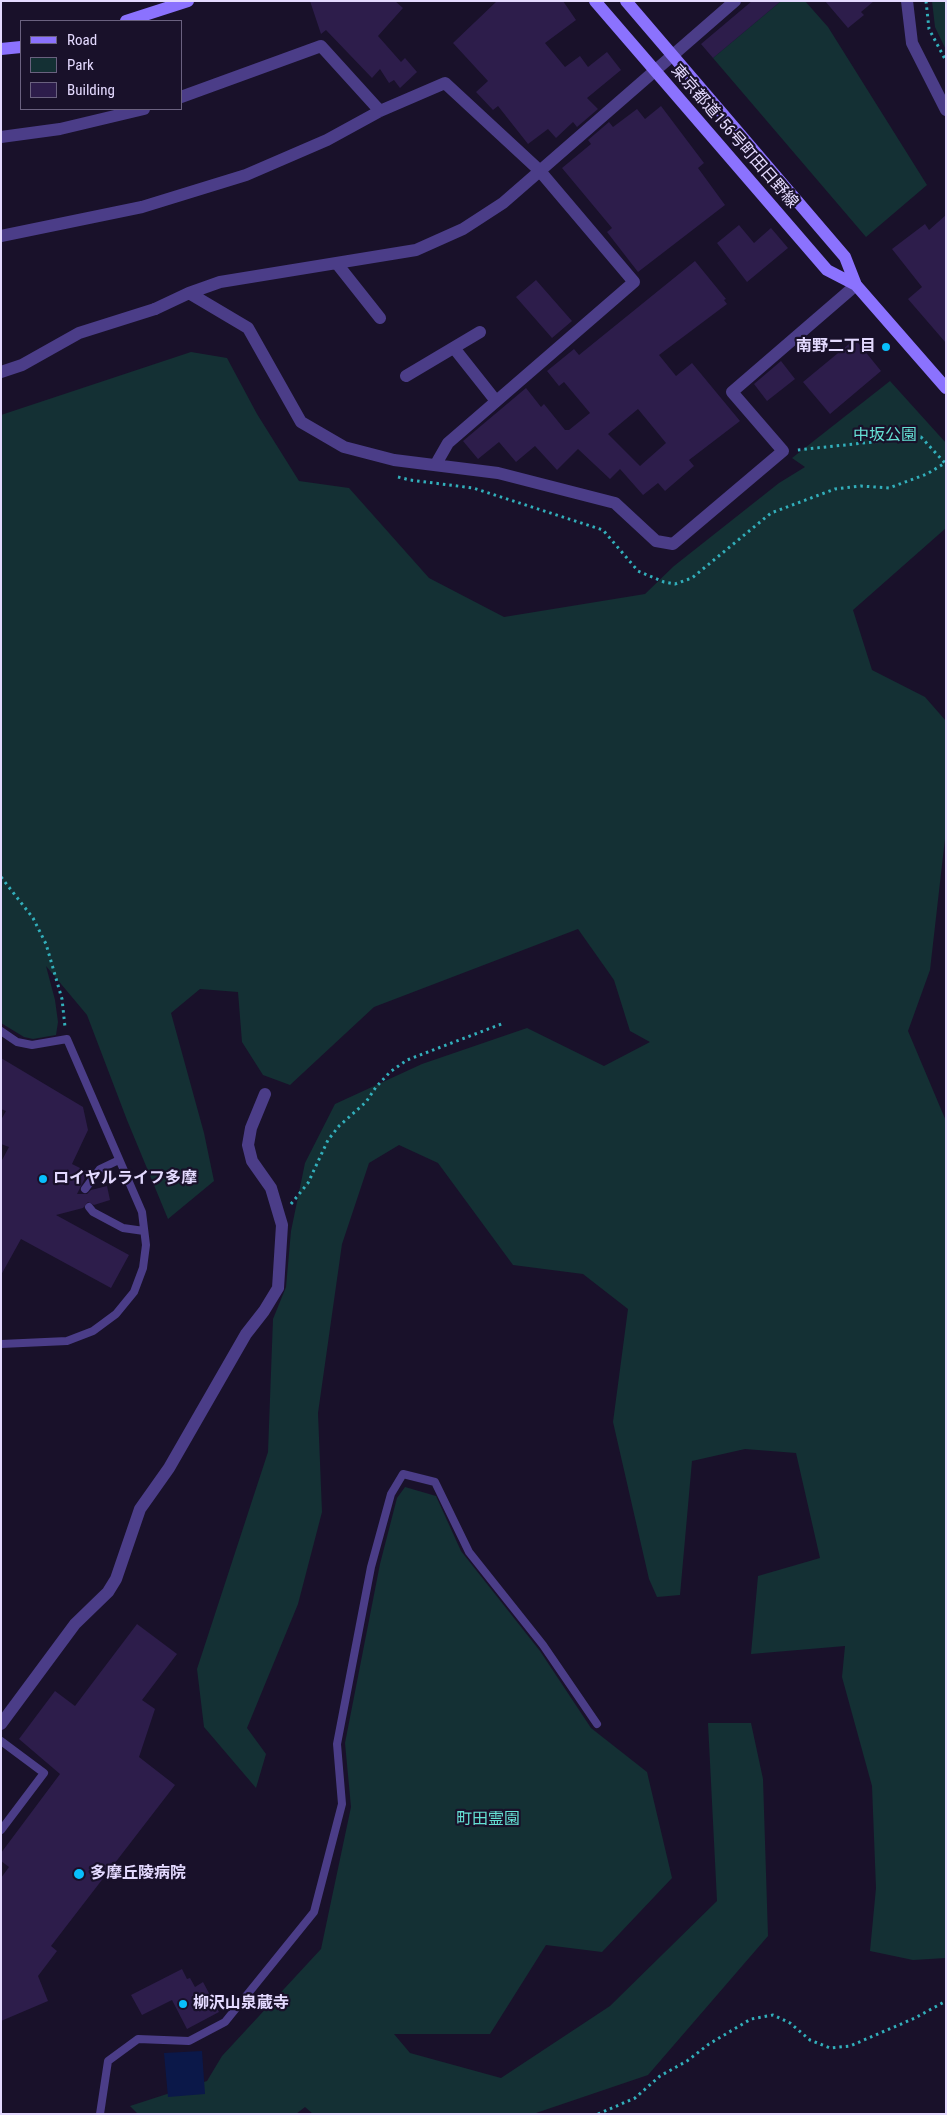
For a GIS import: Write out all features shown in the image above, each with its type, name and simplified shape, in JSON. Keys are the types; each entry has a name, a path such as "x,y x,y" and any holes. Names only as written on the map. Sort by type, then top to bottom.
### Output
{"main road":[{"path":"129,20 188,1"},
{"name":"東京都道156号町田日野線","path":"595,1 827,270 856,285"},
{"name":"東京都道156号町田日野線","path":"626,1 845,256 856,285 946,388"},
{"path":"1,50 20,47"}],"street":[{"path":"1,372 22,365 79,333 155,309 189,293 220,282 338,265 416,250 463,229 503,203 735,1"},
{"path":"907,1 912,42 946,110"},
{"path":"182,97 321,46 380,111"},
{"path":"1,236 142,207 246,175 327,140 380,111 445,83 539,170 634,282 448,442 436,464"},
{"path":"1,137 60,129 140,110"},
{"path":"338,265 380,318"},
{"path":"189,293 248,328 301,422 344,447 394,460 498,473 615,503 656,541 673,544 783,451 732,392 856,285"},
{"path":"406,376 480,332"},
{"path":"454,348 496,401"},
{"path":"1,1724 75,1624 108,1592 116,1579 140,1509 169,1468 246,1334 264,1311 278,1288 282,1225 271,1188 252,1161 248,1145 251,1128 265,1094"}],"lane":[{"path":"1,1031 18,1042 32,1045 67,1039 142,1212 146,1246 143,1268 134,1292 116,1314 93,1331 67,1341 1,1344"},
{"path":"85,1189 100,1169 119,1160"},
{"path":"89,1207 93,1212 123,1228 144,1231"},
{"path":"100,2114 108,2061 138,2039 189,2041 225,2022 314,1912 342,1804 337,1744 371,1567 391,1494 404,1474 435,1482 468,1552 544,1644 597,1724"},
{"path":"1,1741 44,1773 1,1830"}],"path":[{"path":"926,1 930,29 946,61"},
{"path":"783,451 921,437 945,463"},
{"path":"1,877 33,918 46,944 62,999 67,1039"},
{"path":"282,1225 292,1203 308,1183 328,1140 339,1126 366,1102 376,1087 390,1072 408,1060 504,1023"},
{"path":"598,2114 636,2098 660,2076 687,2061 710,2044 751,2019 773,2015 790,2023 810,2040 830,2048 850,2046 915,2018 946,2001"}],"green space":[{"path":"781,1 805,1 828,27 927,185 866,237 713,58"},
{"path":"932,1 946,1 946,50 935,27"},
{"name":"中坂公園","path":"191,352 227,358 257,414 299,481 349,488 429,578 504,617 645,594 674,566 779,483 805,467 792,458 890,381 946,443 946,528 853,610 872,670 925,697 946,721 946,830 930,970 908,1031 946,1121 946,1958 913,1960 870,1951 876,1888 872,1786 842,1677 845,1646 751,1654 758,1576 820,1558 796,1453 745,1449 692,1461 680,1595 657,1597 649,1579 613,1422 628,1309 583,1274 513,1265 438,1163 399,1145 369,1163 342,1244 318,1413 322,1512 298,1604 247,1728 266,1754 256,1788 204,1727 197,1669 268,1452 273,1319 286,1287 291,1231 305,1163 335,1104 422,1064 527,1028 604,1066 650,1042 630,1031 614,980 578,929 374,1007 290,1085 263,1075 242,1042 238,992 200,989 171,1013 204,1133 214,1181 168,1219 127,1120 87,1015 46,966 55,1000 58,1022 56,1035 33,1039 24,1037 1,1023 1,415"},
{"name":"町田霊園","path":"405,1487 436,1496 461,1551 540,1651 591,1728 647,1772 672,1878 602,1952 546,1945 490,2034 394,2034 410,2053 501,2078 610,2006 717,1901 708,1723 751,1723 763,1779 768,1936 648,2075 533,2114 313,2114 305,2107 296,2114 138,2114 130,2106 207,2081 222,2056 321,1949 351,1807 345,1743 380,1564 397,1498"}],"shaded area":[{"path":"202,2051 205,2094 168,2097 164,2053"}],"building":[{"path":"310,1 395,1 403,8 378,36 401,62 405,58 417,72 400,88 394,80 389,83 380,69 372,78 326,30 321,34"},
{"path":"497,1 563,1 576,20 545,43 565,67 580,56 588,67 607,52 621,70 587,98 598,109 577,127 573,122 556,138 548,129 528,144 498,106 493,110 476,92 488,81 453,43"},
{"path":"752,1 781,1 713,58 701,44"},
{"path":"825,1 874,1 861,12 864,15 848,28"},
{"path":"661,106 704,163 698,168 725,205 638,272 607,232 612,228 562,168 591,144 588,140 609,122 613,127 637,109 645,119"},
{"path":"946,215 946,343 908,299 922,287 892,249 925,224 929,230"},
{"path":"739,225 754,243 771,228 788,248 747,282 717,243"},
{"path":"695,261 726,299 724,300 727,304 659,355 676,376 692,363 740,421 689,460 694,466 665,491 658,483 643,495 620,469 610,479 578,449 557,470 535,446 516,462 499,442 478,459 463,441 526,388 541,407 544,404 565,430 569,430 590,413 564,382 559,386 547,371 574,349 579,355","holes":["638,409 666,443 640,466 608,434"]},
{"path":"536,280 572,321 552,338 516,297"},
{"path":"855,339 881,371 830,414 803,382"},
{"path":"781,361 795,379 767,401 754,384"},
{"name":"ロイヤルライフ多摩","path":"1,1058 83,1107 88,1130 72,1164 88,1172 77,1194 87,1194 91,1190 107,1186 110,1200 94,1205 88,1202 83,1208 56,1215 129,1255 111,1288 21,1239 1,1275 1,1162 9,1147 1,1144 1,1120 6,1111 1,1109"},
{"path":"137,1624 177,1654 142,1700 155,1709 139,1757 175,1785 51,1946 57,1951 38,1976 48,2001 1,2021 1,1878 9,1867 1,1861 1,1853 60,1774 19,1739 55,1691 75,1706"},
{"path":"182,1969 187,1979 190,1978 195,1987 203,1982 219,2012 187,2029 172,2000 142,2015 131,1995"}],"place":[{"name":"南野二丁目","path":"886,347"},
{"name":"ロイヤルライフ多摩","path":"43,1179"},
{"name":"多摩丘陵病院","path":"79,1874"},
{"name":"柳沢山泉蔵寺","path":"183,2004"}]}
